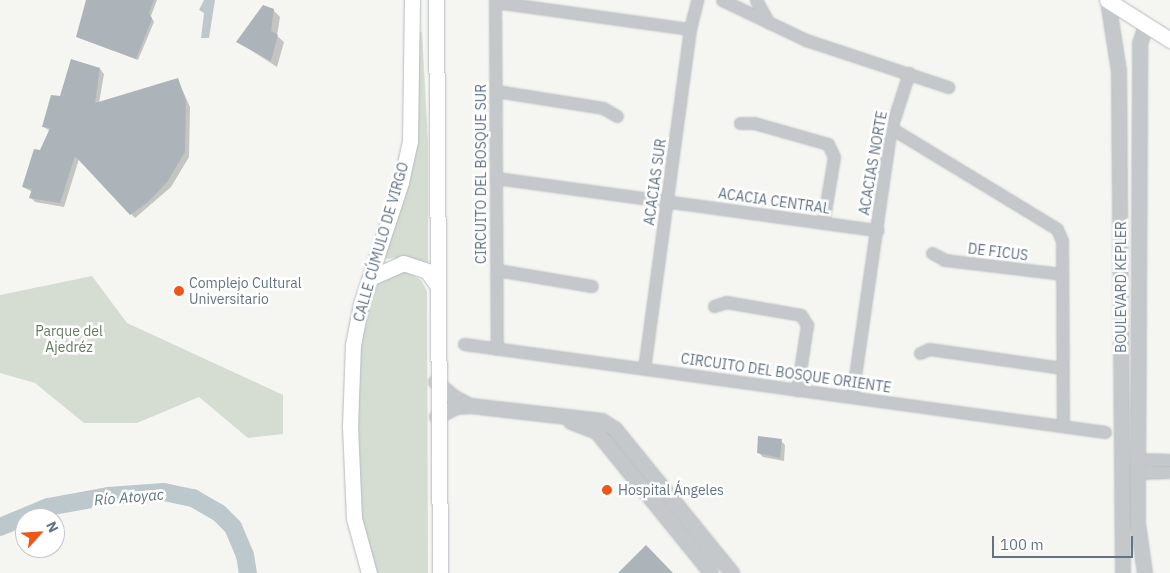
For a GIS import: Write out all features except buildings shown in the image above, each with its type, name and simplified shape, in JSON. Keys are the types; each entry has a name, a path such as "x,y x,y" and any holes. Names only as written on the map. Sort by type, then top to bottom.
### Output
{"main road":[{"name":"CALLE CÚMULO DE VIRGO","path":"368,573 354,518 350,426 352,346 370,278 401,182 410,141 410,25 412,0"},
{"path":"419,0 420,10 426,17 435,18"},
{"path":"436,0 436,382 440,573"},
{"path":"1107,0 1170,40"},
{"path":"410,25 425,28 433,35 436,73"},
{"path":"370,278 403,263 427,271 437,285"}],"street":[{"name":"ACACIAS SUR","path":"644,369 690,29 697,0"},
{"path":"722,0 806,40 948,87"},
{"path":"756,0 769,23"},
{"name":"BOULEVARD KEPLER","path":"1107,0 1119,71 1121,571"},
{"path":"495,1 690,29"},
{"name":"CIRCUITO DEL BOSQUE SUR","path":"495,1 497,349"},
{"name":"BOULEVARD KEPLER","path":"1145,573 1138,524 1138,472 1140,44 1146,25"},
{"name":"ACACIAS NORTE","path":"852,398 891,128 908,73"},
{"path":"496,91 603,108 617,116"},
{"path":"740,123 754,123 828,144 834,157 823,223"},
{"path":"891,128 1057,228 1062,241 1063,426"},
{"name":"ACACIA CENTRAL","path":"496,178 877,230"},
{"name":"DE FICUS","path":"932,253 945,260 1062,274"},
{"path":"497,270 592,286"},
{"path":"714,306 726,302 801,315 807,325 797,390"},
{"name":"CIRCUITO DEL BOSQUE ORIENTE","path":"464,344 1105,432"},
{"path":"920,353 929,349 1062,368"},
{"path":"436,382 452,397 471,406"},
{"path":"437,417 457,407 471,406 561,418 596,419 615,429 732,573"},
{"path":"561,418 597,432 711,573"},
{"path":"1122,482 1138,472 1170,460"},
{"path":"1138,472 1170,472"}],"green space":[{"path":"422,31 428,141 428,266 399,258 383,259 415,156 418,131 418,34"},
{"path":"404,270 421,280 427,291 428,573 374,573 360,511 358,356 362,327 375,285 382,277"},
{"name":"Parque del Ajedréz","path":"92,276 127,323 283,395 283,434 248,438 199,397 137,423 84,423 35,383 0,373 0,295"}],"shaded area":[{"path":"204,0 215,0 209,38 201,38 204,13 199,10"}],"waterway":[{"name":"Río Atoyac","path":"0,527 48,507 108,496 164,492 193,498 219,513 233,527 245,555 248,573"}],"place":[{"name":"Complejo Cultural Universitario","path":"179,291"},
{"name":"Hospital Ángeles","path":"607,490"}]}
